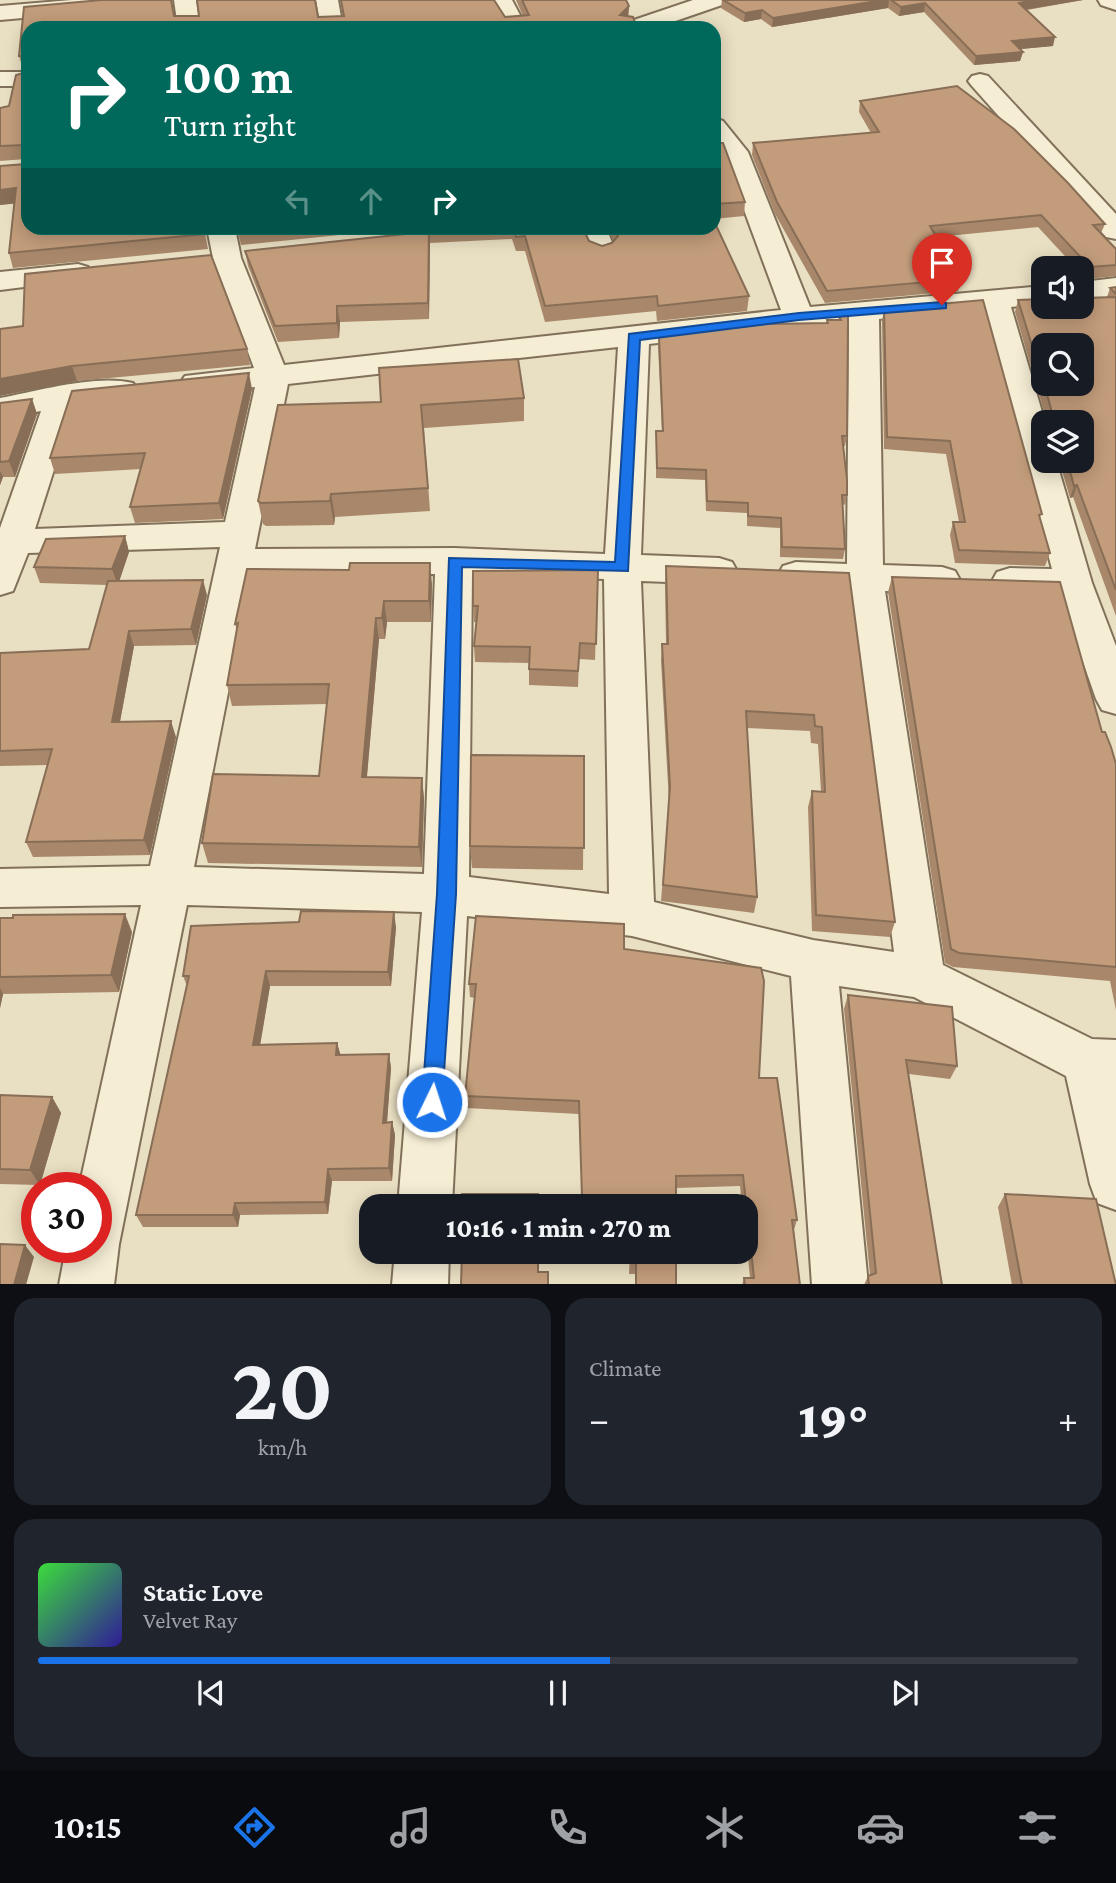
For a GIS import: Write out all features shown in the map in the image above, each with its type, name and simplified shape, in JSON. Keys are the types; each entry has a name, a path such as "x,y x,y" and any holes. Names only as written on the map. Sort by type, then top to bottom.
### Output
{"street":[{"path":"0,13 146,0"},
{"path":"185,0 187,21"},
{"path":"327,0 331,21"},
{"path":"501,0 512,21"},
{"path":"654,21 714,0"},
{"path":"1109,0 1116,3"},
{"path":"0,79 21,79"},
{"path":"979,80 1116,231"},
{"path":"721,135 734,152 799,317"},
{"path":"109,1172 273,377 225,250"},
{"path":"0,281 107,270"},
{"path":"1094,290 1116,287"},
{"path":"0,408 162,386 273,377 799,317 1031,296"},
{"path":"994,300 1074,583 1108,657 1116,699"},
{"path":"864,313 865,578 921,977"},
{"path":"632,916 622,567 634,337"},
{"path":"0,582 7,541 61,398"},
{"path":"7,541 237,548 454,561 865,578 1074,583"},
{"path":"426,1194 446,894 454,561"},
{"path":"0,888 169,885 446,894 632,916 813,961 921,977 1102,1063 1116,1184"},
{"path":"813,961 840,1284"},
{"path":"86,1284 90,1263"},
{"path":"420,1284 421,1264"}],"building":[{"path":"101,0 171,0 174,16 199,16 197,0 315,0 318,17 344,16 341,0 494,0 505,17 529,15 522,0 626,0 629,6 620,15 633,17 634,21 23,21 24,7"},
{"path":"723,0 883,0 773,18 762,10 745,13"},
{"path":"891,0 1034,0 1019,3 1055,37 1012,41 1023,52 976,56 925,3 901,7"},
{"path":"21,74 21,145 0,146 0,108 9,106 16,75"},
{"path":"957,86 1014,129 1105,224 1093,225 1116,249 1116,265 1094,267 1094,256 1080,256 1041,215 930,226 961,279 827,291 777,202 753,143 879,132 860,101"},
{"path":"721,143 723,143 745,202 721,204"},
{"path":"21,164 21,235 195,235 9,253 16,188 0,190 0,166"},
{"path":"396,235 429,235 428,303 337,306 337,323 275,326 245,251"},
{"path":"515,235 586,235 589,241 602,246 612,243 618,236 721,235 749,296 658,306 657,296 545,306 525,236"},
{"path":"211,255 247,349 72,366 0,379 0,329 23,326 25,274"},
{"path":"1116,297 1116,590 1070,473 1094,473 1094,410 1051,410 1048,396 1094,396 1094,333 1031,333 1031,342 1018,300 1031,299 1031,319 1094,319 1094,298"},
{"path":"983,300 1042,514 1039,515 1050,553 959,550 953,522 965,522 950,441 887,437 884,309"},
{"path":"848,314 847,436 842,436 847,480 847,495 842,495 845,549 782,547 781,518 748,516 748,503 707,501 706,470 657,468 656,431 663,431 659,336 766,324 828,323 827,320 841,320 839,316"},
{"path":"518,359 524,398 421,405 428,488 331,494 330,501 258,501 278,405 381,402 379,368"},
{"path":"249,373 219,503 130,507 145,453 50,458 72,391"},
{"path":"32,399 9,461 0,462 0,403"},
{"path":"125,536 112,569 34,567 46,539"},
{"path":"350,563 430,563 429,601 384,601 382,618 376,618 362,777 422,778 419,847 202,843 213,774 319,776 329,684 227,685 238,623 235,624 247,569 349,570"},
{"path":"666,566 849,573 895,922 816,915 812,791 825,792 822,727 815,726 814,715 746,711 757,897 663,885 670,786 662,644 668,644"},
{"path":"598,570 596,644 580,643 578,671 529,669 530,647 474,646 478,606 473,606 473,571"},
{"path":"892,577 1060,582 1102,732 1105,732 1116,764 1116,967 959,953 951,949"},
{"path":"203,580 191,629 129,631 112,722 171,721 144,840 26,842 52,749 0,751 0,653 89,649 108,581"},
{"path":"471,755 584,756 584,848 470,846"},
{"path":"301,911 394,912 388,972 266,971 253,1045 337,1043 336,1055 389,1054 383,1123 392,1122 389,1168 328,1169 325,1202 235,1203 233,1215 136,1215 189,976 183,976 191,926 299,922"},
{"path":"125,914 111,975 0,977 0,918 13,918 13,915"},
{"path":"476,916 624,924 624,949 761,968 764,981 759,1078 777,1078 797,1220 792,1220 800,1284 745,1284 744,1278 754,1278 753,1264 758,1264 758,1194 745,1194 743,1175 676,1176 676,1194 582,1194 579,1101 465,1096 476,984 469,984"},
{"path":"848,995 952,1007 957,1066 906,1060 942,1284 869,1284 868,1276 876,1273"},
{"path":"0,1095 52,1097 30,1170 0,1169"},
{"path":"1005,1194 1096,1199 1116,1284 1022,1284"},
{"path":"0,1244 21,1245 21,1260 14,1284 0,1284"},
{"path":"462,1264 538,1264 538,1272 548,1272 548,1284 461,1284"},
{"path":"636,1264 676,1264 676,1284 636,1284"}],"route":[{"path":"432,1102 446,894 454,561 622,567 634,337 799,317 942,305"}]}
